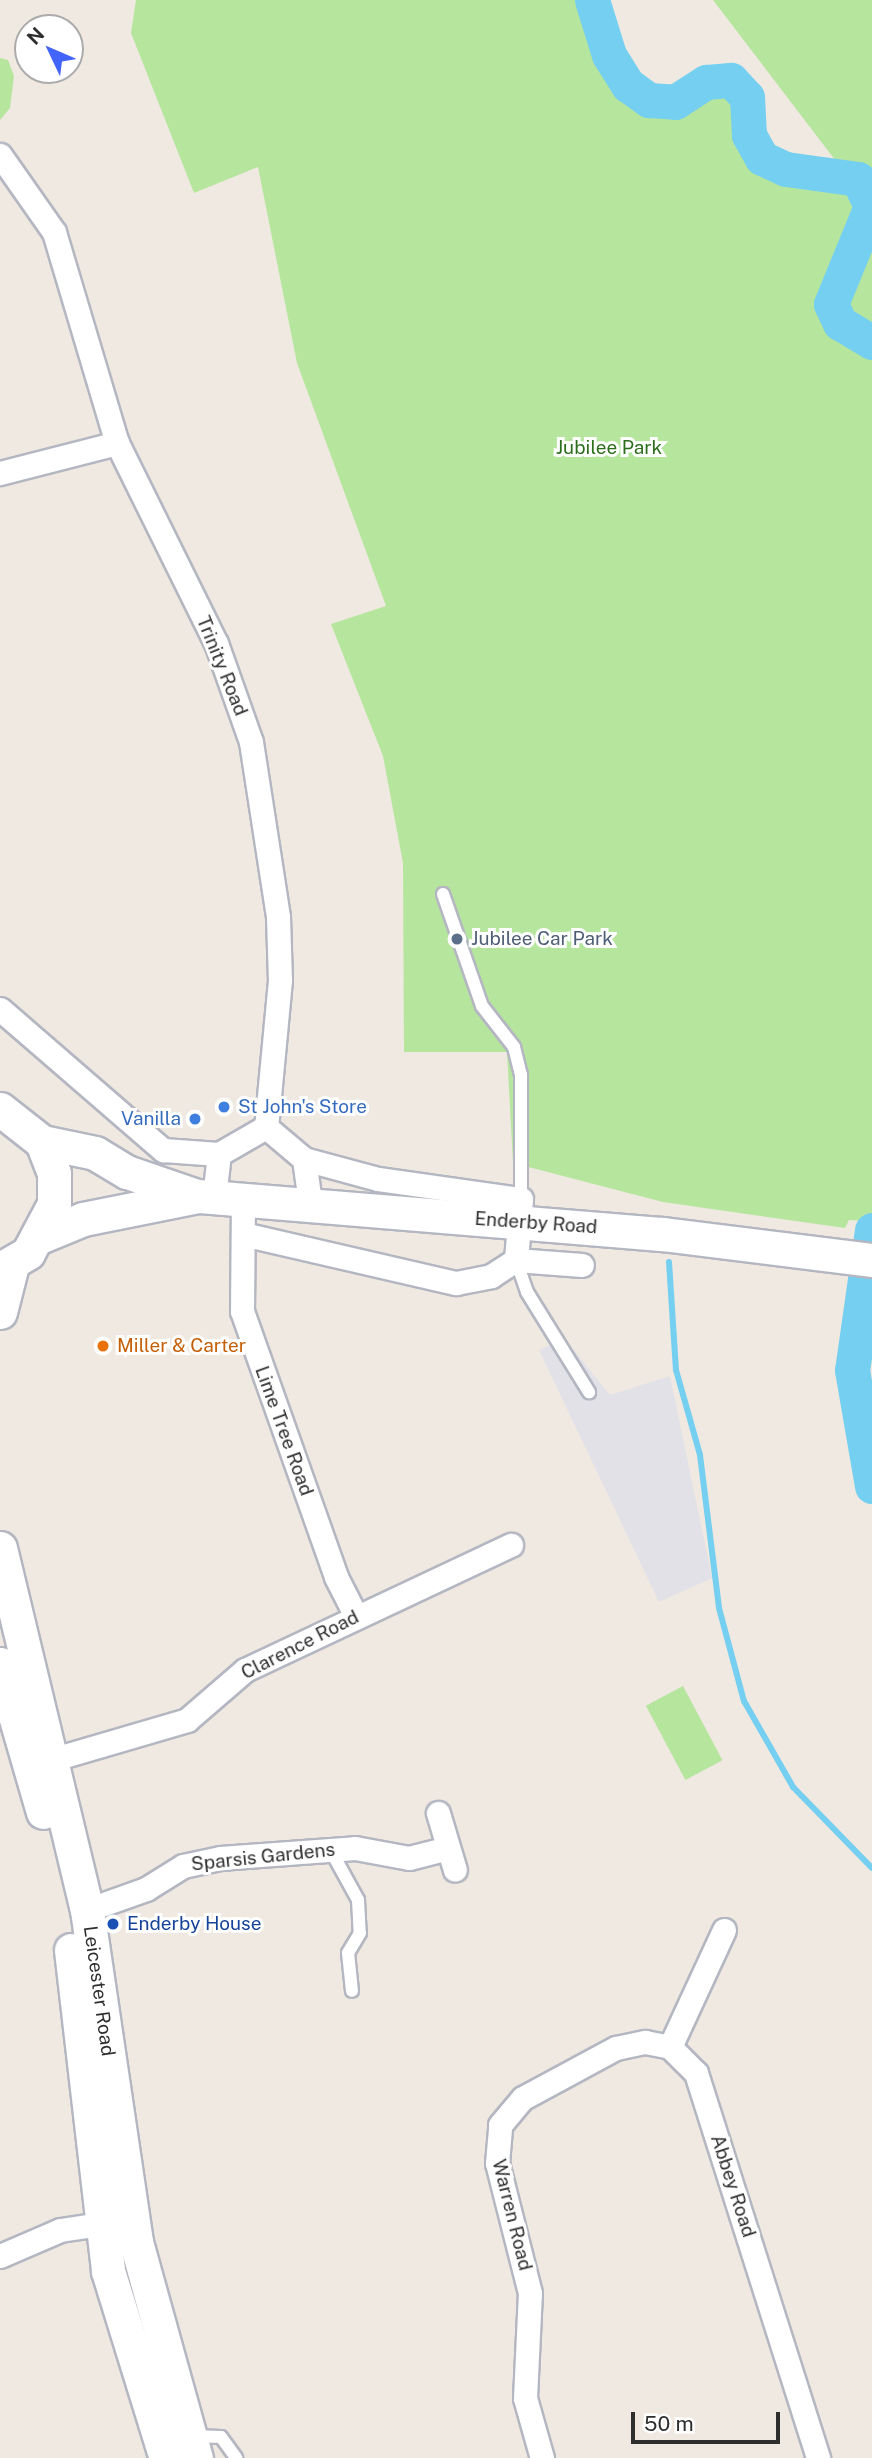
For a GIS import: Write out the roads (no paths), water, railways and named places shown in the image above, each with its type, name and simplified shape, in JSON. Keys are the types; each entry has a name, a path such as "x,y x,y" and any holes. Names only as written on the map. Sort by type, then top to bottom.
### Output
{"main road":[{"path":"0,1312 6,1267 42,1236 54,1194 42,1142 4,1106"},
{"name":"Enderby Road","path":"42,1142 95,1153 127,1172 218,1197 520,1211 785,1246 872,1261"},
{"name":"Enderby Road","path":"42,1236 83,1219 218,1197"},
{"name":"Leicester Road","path":"0,1548 11,1611 54,1759 87,1910 136,2242 183,2451"},
{"name":"Leicester Road","path":"0,1664 67,1917 100,2224 124,2337 183,2451"}],"street":[{"name":"Trinity Road","path":"0,155 54,232 117,443 216,643 251,742 278,917 280,980 266,1127"},
{"path":"0,473 117,443"},
{"path":"0,1009 163,1150 219,1154 266,1127 304,1159 378,1179 520,1211 516,1259"},
{"name":"Lime Tree Road","path":"219,1154 218,1197 243,1234 242,1311 336,1577 356,1616"},
{"path":"304,1159 310,1202"},
{"path":"243,1234 456,1283 491,1276 516,1259 582,1265"},
{"name":"Clarence Road","path":"54,1759 187,1720 245,1670 511,1545"},
{"name":"Sparsis Gardens","path":"87,1910 146,1889 183,1866 330,1849 409,1858 452,1859 438,1813"},
{"path":"670,2048 724,1930"},
{"name":"Warren Road","path":"541,2458 525,2398 530,2293 497,2162 500,2125 523,2098 616,2048 645,2042 670,2048"},
{"name":"Abbey Road","path":"670,2048 696,2073 818,2458"},
{"path":"0,2256 60,2231 100,2224"}],"lane":[{"path":"443,894 482,1006 514,1046 521,1075 520,1211"},
{"path":"516,1259 527,1292 589,1392"},
{"path":"330,1849 358,1900 360,1933 348,1953 352,1991"},
{"path":"183,2451 220,2437 236,2458"}],"waterway":[{"path":"592,0 609,55 628,85 649,100 675,102 706,82 731,80 747,97 749,135 762,158 786,169 858,179 871,206 831,304 840,323 872,342"},
{"path":"872,1230 852,1370 872,1486"},
{"path":"669,1262 676,1370 700,1455 719,1608 744,1701 793,1787 872,1868"}],"place":[{"name":"Jubilee Car Park","path":"457,939"},
{"name":"St John's Store","path":"224,1107"},
{"name":"Vanilla","path":"195,1119"},
{"name":"Miller & Carter","path":"103,1346"},
{"name":"Enderby House","path":"113,1924"}],"park label":[{"name":"Jubilee Park","path":"609,448"}]}
